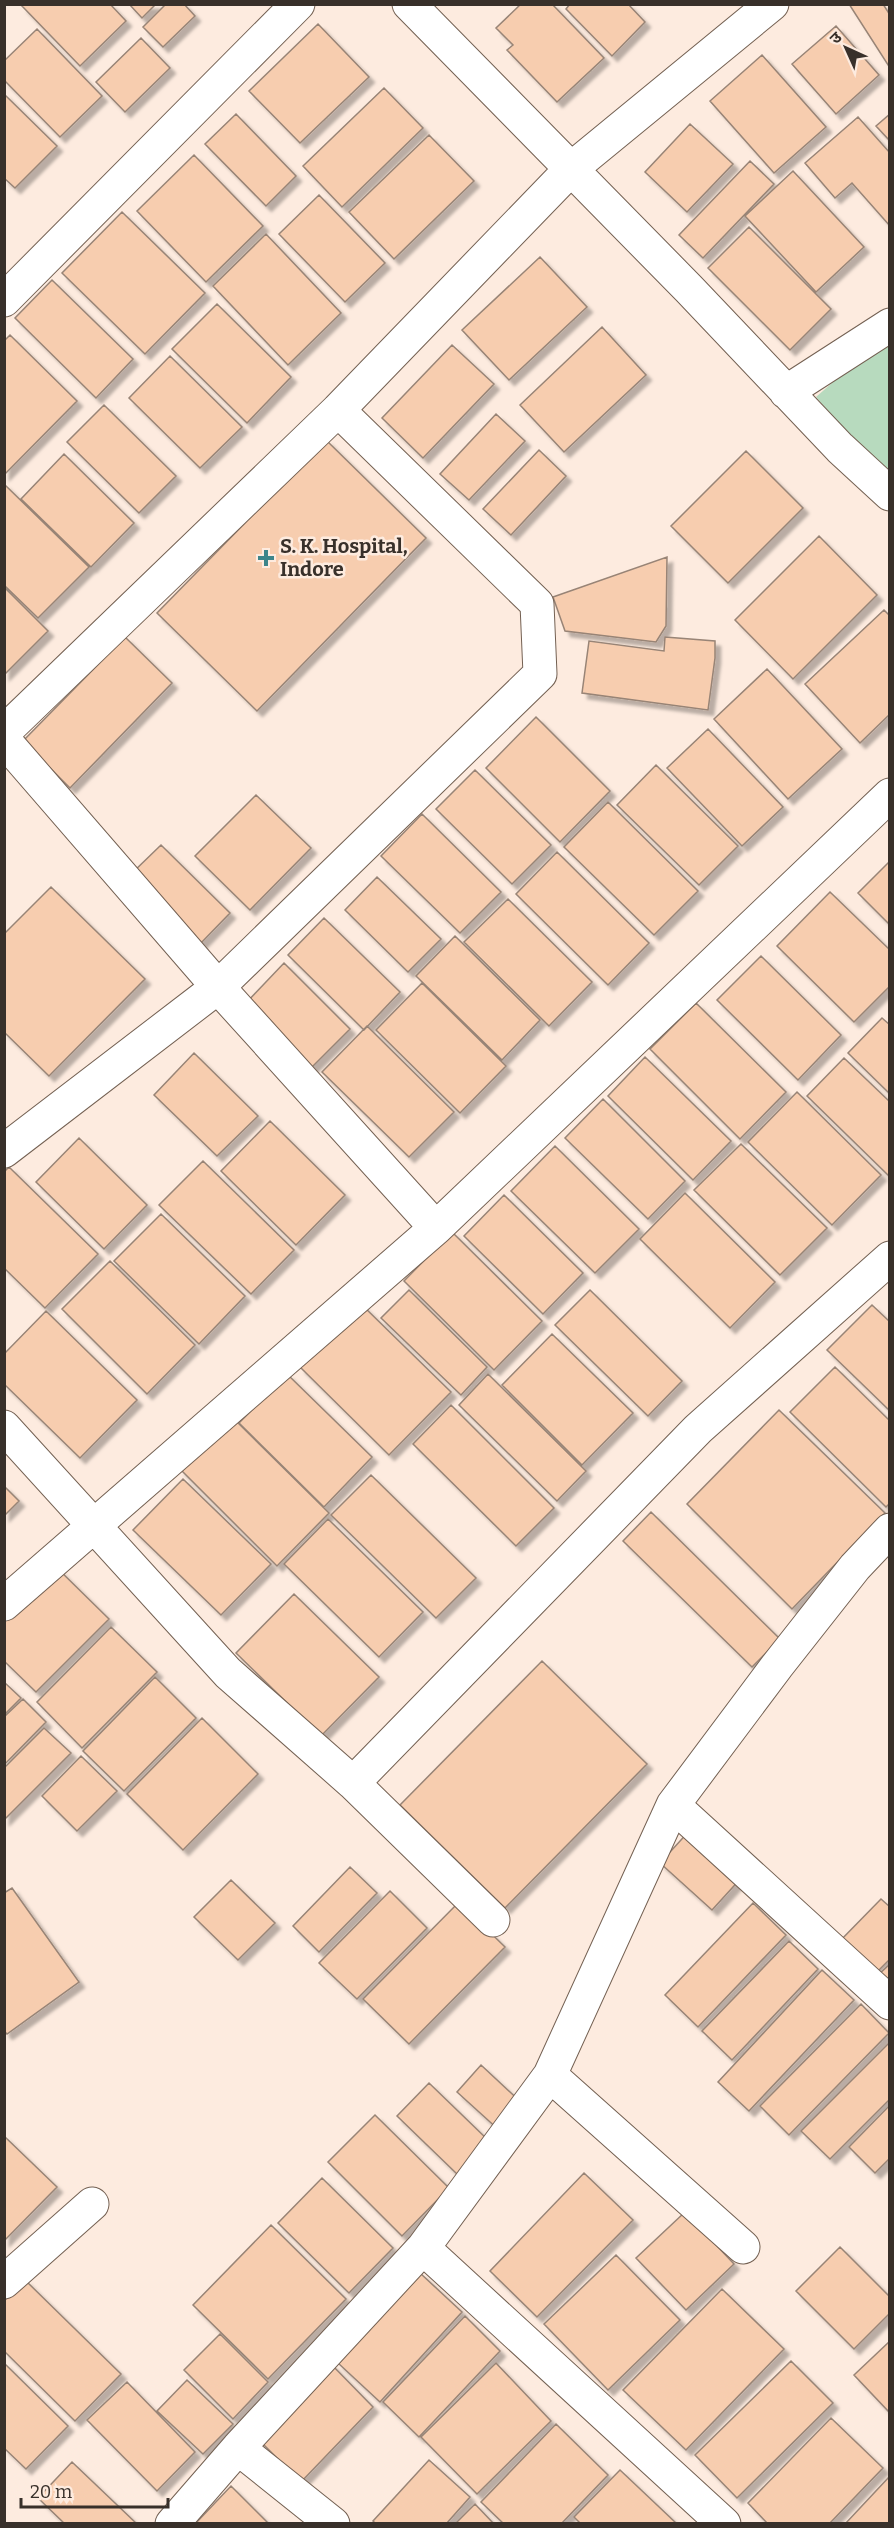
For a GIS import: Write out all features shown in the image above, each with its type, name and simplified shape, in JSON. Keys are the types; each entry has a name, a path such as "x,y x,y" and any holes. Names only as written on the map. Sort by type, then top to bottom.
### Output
{"street":[{"path":"4,300 298,4"},
{"path":"409,4 840,448 890,494"},
{"path":"4,732 338,410 571,169 772,4"},
{"path":"786,392 890,325"},
{"path":"4,1151 218,987 540,674 537,604 338,410"},
{"path":"4,740 218,987 436,1228"},
{"path":"4,1604 436,1228 890,795"},
{"path":"353,1783 698,1429 890,1258"},
{"path":"4,1427 228,1674 353,1783 492,1920"},
{"path":"172,2523 238,2448 423,2248 550,2075 673,1805 855,1568 890,1530"},
{"path":"673,1805 890,2003"},
{"path":"550,2075 743,2247"},
{"path":"4,2282 92,2204"},
{"path":"423,2248 724,2523"},
{"path":"238,2448 333,2523"}],"green space":[{"path":"889,333 889,484 816,397"}],"building":[{"path":"24,4 110,4 126,21 80,66 22,6"},
{"path":"129,4 156,4 142,18"},
{"path":"166,4 184,4 195,16 163,47 143,27"},
{"path":"521,4 552,4 604,58 557,102 507,50 513,45 496,28"},
{"path":"570,4 628,4 645,22 612,56 566,9"},
{"path":"849,4 883,4 890,15 890,68"},
{"path":"318,24 369,77 300,143 249,91"},
{"path":"836,26 879,75 836,114 792,64"},
{"path":"37,29 102,96 60,137 4,80 4,61"},
{"path":"141,38 170,68 125,112 96,82"},
{"path":"762,55 826,127 774,173 710,101"},
{"path":"384,88 423,128 342,207 303,166"},
{"path":"4,94 57,146 15,188 4,178"},
{"path":"236,114 296,176 266,206 205,144"},
{"path":"890,114 890,141 876,126"},
{"path":"858,117 890,153 890,226 852,183 835,198 805,163"},
{"path":"690,124 733,164 687,212 645,172"},
{"path":"429,135 474,181 394,259 349,212"},
{"path":"194,155 263,226 206,282 137,211"},
{"path":"750,161 774,184 703,258 679,235"},
{"path":"793,171 864,247 816,292 745,216"},
{"path":"319,195 385,263 345,302 279,234"},
{"path":"122,212 205,293 145,354 62,273"},
{"path":"749,227 831,309 790,350 708,268"},
{"path":"266,234 341,313 288,365 213,286"},
{"path":"540,257 587,307 509,380 462,330"},
{"path":"52,280 133,359 96,398 15,318"},
{"path":"217,304 291,377 247,423 172,349"},
{"path":"602,327 646,375 564,452 520,405"},
{"path":"10,335 77,401 4,475 4,341"},
{"path":"452,345 494,384 423,458 382,418"},
{"path":"170,356 242,427 200,468 129,398"},
{"path":"104,405 176,476 139,513 67,442"},
{"path":"496,414 525,441 469,500 440,474"},
{"path":"326,440 426,538 257,711 157,613"},
{"path":"539,450 566,476 511,535 483,509"},
{"path":"746,451 803,508 728,583 671,526"},
{"path":"64,454 134,523 91,567 21,499"},
{"path":"4,484 89,567 38,618 4,585"},
{"path":"819,536 877,595 793,679 735,620"},
{"path":"667,557 666,626 656,642 565,631 553,597"},
{"path":"4,587 48,631 4,675"},
{"path":"884,610 890,616 890,714 860,743 805,684"},
{"path":"125,637 172,683 70,788 23,741"},
{"path":"665,637 715,641 708,710 582,693 589,641 664,651"},
{"path":"767,669 842,749 788,799 714,719"},
{"path":"536,717 610,791 560,842 486,768"},
{"path":"708,729 783,807 742,846 667,768"},
{"path":"656,765 738,846 699,885 617,805"},
{"path":"475,770 551,845 512,884 436,809"},
{"path":"256,795 311,848 250,910 195,856"},
{"path":"608,802 698,891 654,935 564,847"},
{"path":"422,814 501,892 460,933 381,856"},
{"path":"161,845 230,913 200,944 130,875"},
{"path":"557,852 649,943 608,985 516,894"},
{"path":"890,861 890,925 858,893"},
{"path":"377,877 441,939 408,972 345,910"},
{"path":"51,887 145,979 49,1076 4,1032 4,934"},
{"path":"830,892 890,950 890,986 854,1022 777,946"},
{"path":"508,899 592,982 549,1026 464,942"},
{"path":"324,918 400,992 364,1030 288,955"},
{"path":"455,936 540,1020 502,1060 416,976"},
{"path":"761,956 841,1035 798,1080 717,1000"},
{"path":"284,963 350,1029 311,1068 245,1004"},
{"path":"422,983 506,1066 460,1113 376,1030"},
{"path":"696,1003 786,1092 740,1139 650,1049"},
{"path":"882,1018 890,1025 890,1094 848,1053"},
{"path":"367,1026 454,1112 409,1157 322,1072"},
{"path":"194,1053 258,1116 217,1156 154,1095"},
{"path":"645,1057 731,1141 693,1180 608,1096"},
{"path":"844,1058 890,1102 889,1176 807,1096"},
{"path":"797,1092 881,1175 832,1225 748,1142"},
{"path":"603,1099 685,1181 648,1219 565,1138"},
{"path":"270,1121 345,1195 296,1245 221,1171"},
{"path":"79,1138 147,1205 104,1249 36,1182"},
{"path":"741,1144 827,1228 780,1275 694,1190"},
{"path":"555,1146 639,1229 595,1273 511,1191"},
{"path":"203,1161 294,1250 251,1294 159,1205"},
{"path":"9,1167 98,1254 45,1308 4,1268 4,1172"},
{"path":"685,1193 775,1282 730,1328 640,1239"},
{"path":"504,1195 583,1273 543,1314 464,1236"},
{"path":"161,1214 245,1296 199,1344 114,1261"},
{"path":"452,1232 542,1321 494,1370 404,1281"},
{"path":"110,1261 195,1345 147,1394 62,1309"},
{"path":"409,1290 487,1367 461,1395 381,1318"},
{"path":"590,1290 682,1381 648,1416 555,1325"},
{"path":"361,1304 451,1392 389,1455 300,1367"},
{"path":"872,1305 890,1322 890,1411 827,1350"},
{"path":"46,1311 137,1400 80,1458 4,1384 4,1354"},
{"path":"552,1334 633,1413 582,1465 502,1385"},
{"path":"835,1367 890,1421 890,1503 886,1507 790,1412"},
{"path":"287,1374 372,1457 324,1507 239,1423"},
{"path":"488,1374 586,1471 557,1501 459,1405"},
{"path":"451,1405 554,1508 516,1546 413,1444"},
{"path":"779,1410 885,1513 792,1609 687,1504"},
{"path":"232,1417 329,1513 277,1566 180,1469"},
{"path":"371,1475 476,1578 436,1618 331,1515"},
{"path":"183,1479 271,1564 221,1615 133,1530"},
{"path":"4,1486 19,1501 4,1516"},
{"path":"651,1512 780,1639 752,1667 623,1541"},
{"path":"328,1519 423,1612 379,1657 284,1564"},
{"path":"52,1563 109,1619 36,1692 4,1661 4,1611"},
{"path":"294,1594 379,1677 321,1736 236,1653"},
{"path":"111,1627 157,1672 82,1748 37,1702"},
{"path":"542,1661 647,1764 505,1908 400,1805"},
{"path":"155,1677 196,1718 124,1791 83,1751"},
{"path":"4,1682 21,1698 4,1715"},
{"path":"23,1699 46,1722 4,1765 4,1717"},
{"path":"202,1718 258,1774 183,1850 127,1794"},
{"path":"44,1728 71,1753 4,1820 4,1768"},
{"path":"81,1756 117,1791 77,1831 42,1796"},
{"path":"691,1829 743,1876 712,1910 660,1863"},
{"path":"350,1867 377,1893 319,1952 293,1926"},
{"path":"231,1880 275,1923 238,1960 194,1917"},
{"path":"12,1888 79,1982 7,2034 4,2031 4,1893"},
{"path":"390,1891 427,1928 357,1999 319,1963"},
{"path":"881,1899 890,1907 890,1959 872,1977 837,1944"},
{"path":"459,1902 505,1947 409,2044 363,1999"},
{"path":"753,1903 786,1935 698,2027 665,1995"},
{"path":"789,1941 818,1969 732,2060 702,2031"},
{"path":"890,1964 890,1989 877,1976"},
{"path":"822,1970 854,2000 749,2111 718,2082"},
{"path":"861,2004 889,2033 789,2135 760,2106"},
{"path":"890,2042 890,2099 830,2159 801,2131"},
{"path":"481,2065 524,2105 500,2131 457,2092"},
{"path":"429,2083 489,2141 457,2174 397,2116"},
{"path":"890,2105 890,2158 875,2173 849,2147"},
{"path":"375,2115 449,2188 402,2236 328,2162"},
{"path":"4,2136 57,2187 4,2241"},
{"path":"584,2173 633,2220 537,2317 490,2271"},
{"path":"322,2178 393,2248 349,2293 278,2223"},
{"path":"685,2212 734,2264 686,2310 636,2258"},
{"path":"271,2225 346,2299 268,2379 193,2305"},
{"path":"840,2247 890,2297 890,2313 854,2349 796,2291"},
{"path":"616,2255 680,2320 608,2390 544,2324"},
{"path":"420,2273 462,2312 380,2402 338,2363"},
{"path":"25,2280 121,2374 75,2421 4,2351 4,2301"},
{"path":"722,2289 784,2349 686,2450 623,2390"},
{"path":"465,2316 500,2351 419,2437 383,2402"},
{"path":"220,2334 268,2382 233,2419 184,2370"},
{"path":"890,2341 890,2413 854,2375"},
{"path":"791,2361 833,2403 737,2498 695,2455"},
{"path":"4,2363 68,2426 26,2469 4,2448"},
{"path":"496,2363 551,2421 477,2494 421,2437"},
{"path":"331,2364 373,2407 301,2482 258,2439"},
{"path":"187,2380 233,2424 203,2454 157,2411"},
{"path":"127,2382 195,2452 157,2491 87,2420"},
{"path":"831,2418 883,2468 829,2524 768,2524 748,2503"},
{"path":"556,2424 608,2475 561,2524 504,2524 481,2502"},
{"path":"429,2460 470,2497 446,2524 376,2524 373,2521"},
{"path":"72,2462 137,2524 65,2524 38,2498"},
{"path":"620,2470 676,2523 581,2524 574,2517"},
{"path":"890,2476 890,2524 845,2524"},
{"path":"231,2486 269,2524 195,2524"},
{"path":"475,2504 494,2524 455,2524"}],"place":[{"name":"S. K. Hospital, Indore","path":"266,558"}]}
